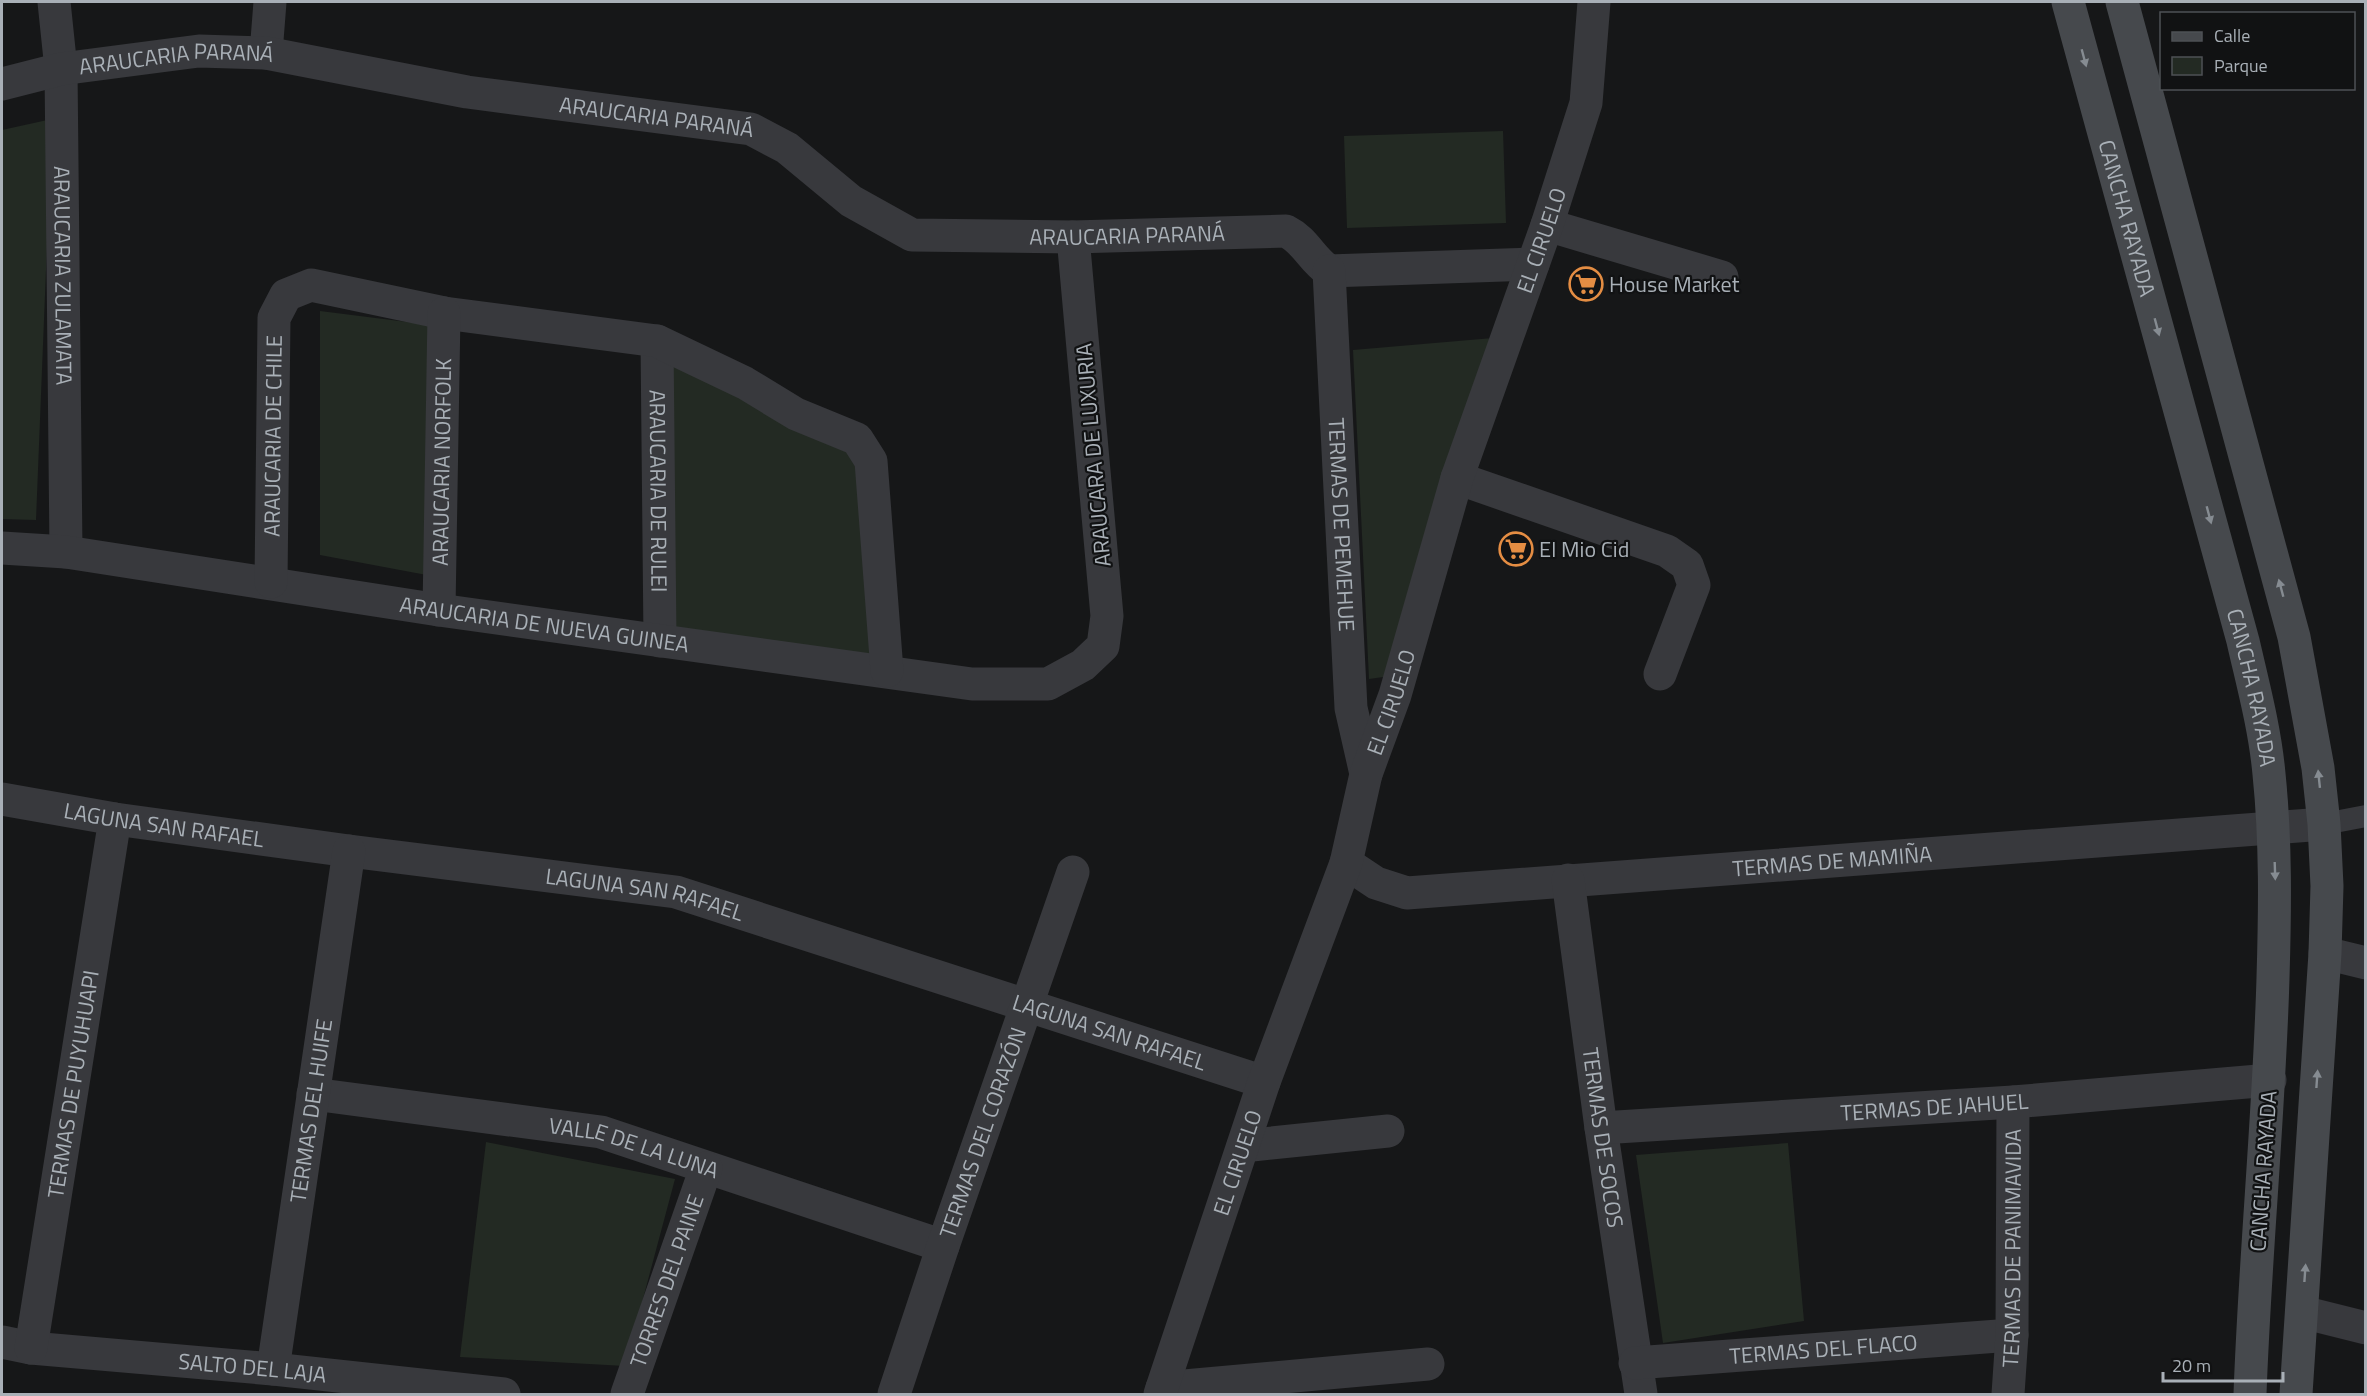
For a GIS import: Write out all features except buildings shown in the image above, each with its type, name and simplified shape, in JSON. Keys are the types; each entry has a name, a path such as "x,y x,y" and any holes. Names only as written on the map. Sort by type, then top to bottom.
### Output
{"street":[{"name":"ARAUCARIA ZULAMATA","path":"54,2 61,69 66,552"},
{"path":"266,52 270,2"},
{"name":"EL CIRUELO","path":"1161,1391 1264,1082 1346,863 1366,774 1395,695 1457,478 1547,225 1586,103 1594,2"},
{"name":"CANCHA RAYADA","path":"2068,2 2243,641 2260,717 2269,772 2274,827 2276,895 2270,1080 2254,1296 2250,1395"},
{"path":"2122,2 2294,637 2318,768 2327,886 2325,953 2296,1395"},
{"name":"ARAUCARIA PARANÁ","path":"2,84 61,69 199,51 266,52 466,92 751,129 787,148 850,201 912,235 1073,237 1286,231 1304,243 1312,256 1329,271"},
{"path":"1547,225 1722,277"},
{"name":"ARAUCARA DE LUXURIA","path":"1073,237 1107,616 1103,646 1083,665"},
{"path":"1329,271 1533,264"},
{"name":"TERMAS DE PEMEHUE","path":"1329,271 1351,708 1366,774"},
{"name":"ARAUCARIA DE CHILE","path":"271,582 274,318 286,295 311,285 444,313"},
{"path":"444,313 657,341 745,384 796,414 857,439 871,460 887,671"},
{"name":"ARAUCARIA NORFOLK","path":"439,610 444,313"},
{"name":"ARAUCARIA DE RULEI","path":"657,341 660,641"},
{"path":"1457,478 1668,551 1687,565 1695,585 1660,674"},
{"name":"ARAUCARIA DE NUEVA GUINEA","path":"2,548 66,552 271,582 439,610 972,684 1048,684 1083,665"},
{"name":"LAGUNA SAN RAFAEL","path":"2,799 115,819 675,892 1264,1082"},
{"name":"TERMAS DE PUYUHUAPI","path":"16,1345 115,819"},
{"name":"TERMAS DE MAMIÑA","path":"1346,863 1377,884 1407,892 2324,824"},
{"name":"TERMAS DEL HUIFE","path":"273,1369 349,851"},
{"name":"TERMAS DEL CORAZÓN","path":"894,1395 942,1246 1074,873"},
{"name":"TERMAS DE SOCOS","path":"1568,880 1601,1128 1641,1395"},
{"path":"2325,953 2366,963"},
{"name":"TERMAS DE JAHUEL","path":"1601,1128 2013,1102 2270,1080"},
{"name":"VALLE DE LA LUNA","path":"313,1094 601,1132 942,1246"},
{"name":"TERMAS DE PANIMAVIDA","path":"2008,1395 2012,1335 2013,1102"},
{"path":"1243,1146 1388,1131"},
{"name":"TORRES DEL PAINE","path":"627,1395 706,1168"},
{"path":"2302,1312 2366,1328"},
{"name":"TERMAS DEL FLACO","path":"1635,1363 2012,1335"},
{"name":"SALTO DEL LAJA","path":"16,1345 273,1369 504,1395"},
{"path":"1161,1391 1428,1364"}],"lane":[{"path":"2324,824 2366,816"}],"green space":[{"path":"52,119 36,520 2,519 2,130"},
{"path":"1503,131 1506,223 1347,228 1344,136"},
{"path":"320,311 431,325 432,576 320,555"},
{"path":"1493,338 1390,676 1369,679 1353,350"},
{"path":"666,355 852,447 863,466 878,660 668,635"},
{"path":"486,1142 675,1179 625,1366 460,1357"},
{"path":"1788,1143 1804,1321 1663,1343 1636,1155"}],"place":[{"name":"House Market","path":"1586,284"},
{"name":"El Mio Cid","path":"1516,549"}]}
